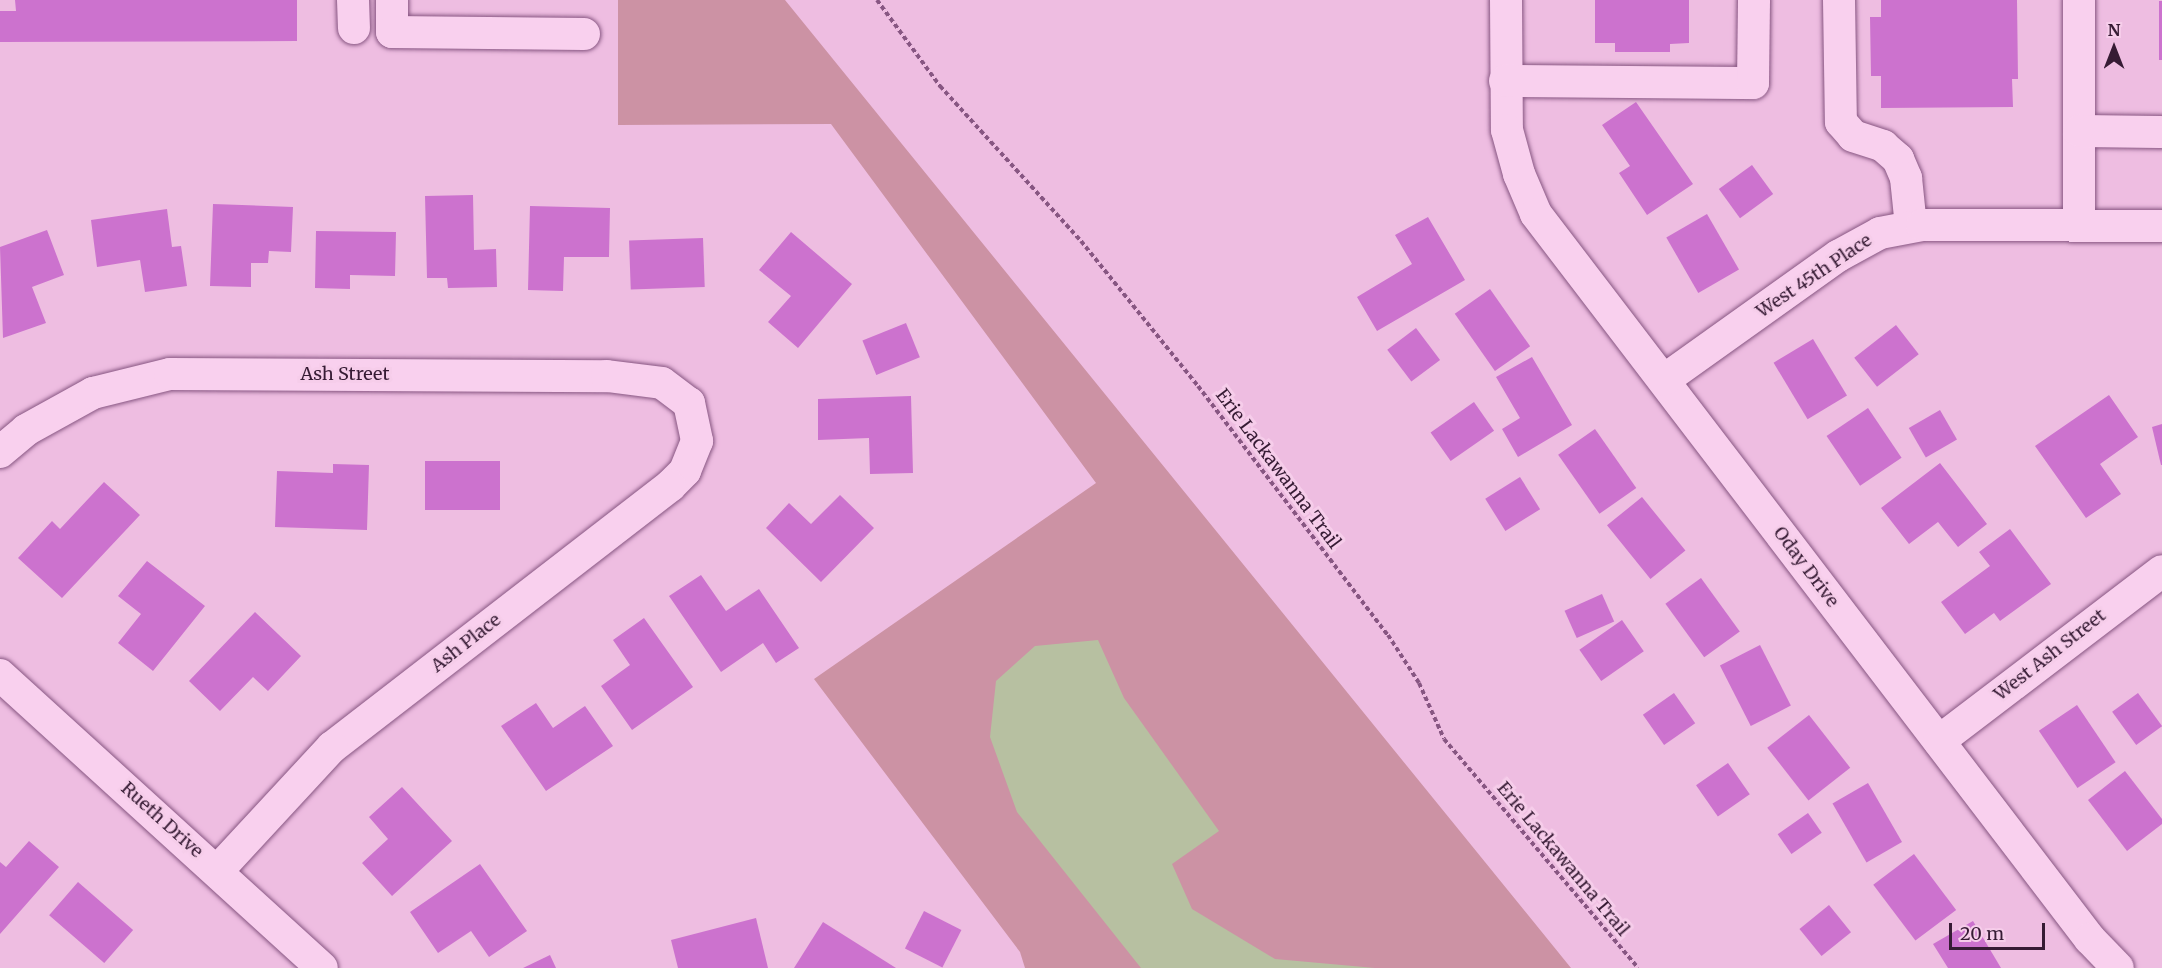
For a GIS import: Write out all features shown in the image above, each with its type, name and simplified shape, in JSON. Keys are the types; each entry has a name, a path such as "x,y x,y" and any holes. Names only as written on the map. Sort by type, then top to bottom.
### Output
{"street":[{"path":"392,0 392,32 584,33"},
{"name":"Oday Drive","path":"1506,0 1505,81 1512,155 1526,194 1549,234 1664,380 2090,939 2118,968"},
{"path":"1505,81 1754,83 1754,0"},
{"path":"1839,0 1841,122 1853,136 1883,146 1898,159 1906,178 1911,226"},
{"path":"2079,0 2079,226"},
{"path":"2079,131 2162,132"},
{"name":"West 45th Place","path":"1664,380 1853,246 1880,233 1911,226 2162,226"},
{"name":"Ash Street","path":"0,452 34,424 93,393 170,374 607,375 662,383 682,394 694,415"},
{"name":"Ash Place","path":"218,870 332,747 670,486 693,456 697,431 694,415"},
{"name":"West Ash Street","path":"1939,741 2162,572"},
{"name":"Rueth Drive","path":"0,675 218,870 322,968"}],"path":[{"name":"Erie Lackawanna Trail","path":"877,0 940,86 1081,241 1198,386 1388,635 1419,683 1444,739 1638,968"}],"shaded area":[{"path":"618,0 785,0 1571,968 1025,968 1020,952 814,679 1096,483 831,124 618,125"},
{"path":"1098,640 1124,698 1219,831 1172,864 1192,909 1275,959 1375,968 1141,968 1017,812 990,737 996,681 1035,646"}],"building":[{"path":"15,0 297,0 297,41 0,42 0,11 16,11"},
{"path":"1595,0 1689,0 1689,43 1670,44 1670,52 1615,52 1615,43 1595,43"},
{"path":"1881,0 2017,0 2018,79 2012,79 2013,107 1881,108 1881,76 1871,76 1870,17 1881,17"},
{"path":"2159,1 2162,1 2162,60 2159,60"},
{"path":"1636,102 1693,184 1647,215 1619,173 1630,166 1602,125"},
{"path":"1752,165 1773,194 1740,218 1719,189"},
{"path":"473,195 474,250 496,249 497,287 448,288 447,278 427,278 425,196"},
{"path":"213,204 293,207 291,252 269,251 268,263 251,263 251,287 210,286"},
{"path":"530,206 610,208 609,257 564,257 563,291 528,290"},
{"path":"167,209 172,247 181,246 187,286 145,292 140,260 97,267 91,220"},
{"path":"1707,214 1739,269 1698,293 1666,238"},
{"path":"1428,217 1465,280 1377,331 1357,297 1412,264 1395,235"},
{"path":"47,230 64,275 32,287 46,323 3,338 0,247"},
{"path":"316,231 396,232 395,276 350,275 350,289 315,288"},
{"path":"791,232 852,284 798,348 768,322 791,296 759,270"},
{"path":"703,238 705,287 631,290 629,241"},
{"path":"1490,289 1530,346 1495,371 1455,314"},
{"path":"906,323 920,357 876,375 862,341"},
{"path":"1896,325 1919,354 1877,387 1854,358"},
{"path":"1416,328 1440,360 1411,382 1387,350"},
{"path":"1813,339 1847,396 1808,419 1774,363"},
{"path":"1532,357 1572,425 1518,457 1502,429 1520,418 1496,377"},
{"path":"2109,395 2138,437 2100,464 2121,494 2086,518 2035,446"},
{"path":"911,396 913,473 870,474 869,438 818,440 818,399"},
{"path":"1474,402 1494,431 1451,461 1431,432"},
{"path":"1868,408 1902,458 1860,486 1827,436"},
{"path":"1940,410 1957,439 1926,457 1909,428"},
{"path":"2162,424 2162,465 2161,465 2152,427"},
{"path":"1595,429 1636,488 1599,514 1558,455"},
{"path":"425,461 500,461 500,510 425,510"},
{"path":"1940,463 1987,524 1958,547 1938,522 1909,544 1881,508"},
{"path":"333,464 369,465 367,530 275,527 277,471 333,473"},
{"path":"1520,477 1540,509 1505,531 1485,499"},
{"path":"104,482 140,515 62,598 18,558 52,521 60,529"},
{"path":"840,495 874,528 821,582 766,528 789,503 811,524"},
{"path":"1642,497 1685,551 1650,579 1607,525"},
{"path":"2010,529 2051,584 2000,621 1994,613 1965,634 1941,602 1990,566 1979,552"},
{"path":"147,561 205,606 153,671 118,643 141,614 118,596"},
{"path":"701,575 726,611 759,589 799,648 776,663 763,643 721,672 669,596"},
{"path":"1701,578 1740,631 1704,657 1665,604"},
{"path":"1602,594 1614,621 1577,638 1565,611"},
{"path":"255,612 301,656 268,691 253,677 220,711 189,681"},
{"path":"644,618 693,687 632,730 601,686 630,665 613,640"},
{"path":"1622,620 1644,651 1601,681 1579,650"},
{"path":"1760,645 1791,706 1751,726 1720,665"},
{"path":"1674,693 1695,723 1664,745 1643,715"},
{"path":"2138,693 2162,726 2136,745 2112,712"},
{"path":"536,703 553,728 585,706 613,746 546,791 501,726"},
{"path":"2077,705 2116,762 2077,788 2039,731"},
{"path":"1809,715 1850,768 1808,800 1767,748"},
{"path":"1728,763 1750,794 1718,816 1696,785"},
{"path":"2125,771 2162,819 2162,824 2127,851 2088,800"},
{"path":"1868,783 1902,842 1866,862 1832,804"},
{"path":"402,787 452,841 392,896 362,863 388,839 369,817"},
{"path":"1808,813 1822,833 1791,854 1778,834"},
{"path":"29,841 59,867 0,934 0,862 6,867"},
{"path":"1914,854 1956,910 1915,941 1873,885"},
{"path":"480,864 527,931 489,957 471,931 438,953 410,912"},
{"path":"78,882 133,930 104,963 49,915"},
{"path":"1829,905 1851,932 1821,956 1799,929"},
{"path":"924,911 961,930 942,967 905,948"},
{"path":"756,918 768,968 678,968 671,940"},
{"path":"1973,921 2001,968 1948,968 1933,944"},
{"path":"823,922 896,968 794,968"},
{"path":"550,955 556,968 523,968"}]}
